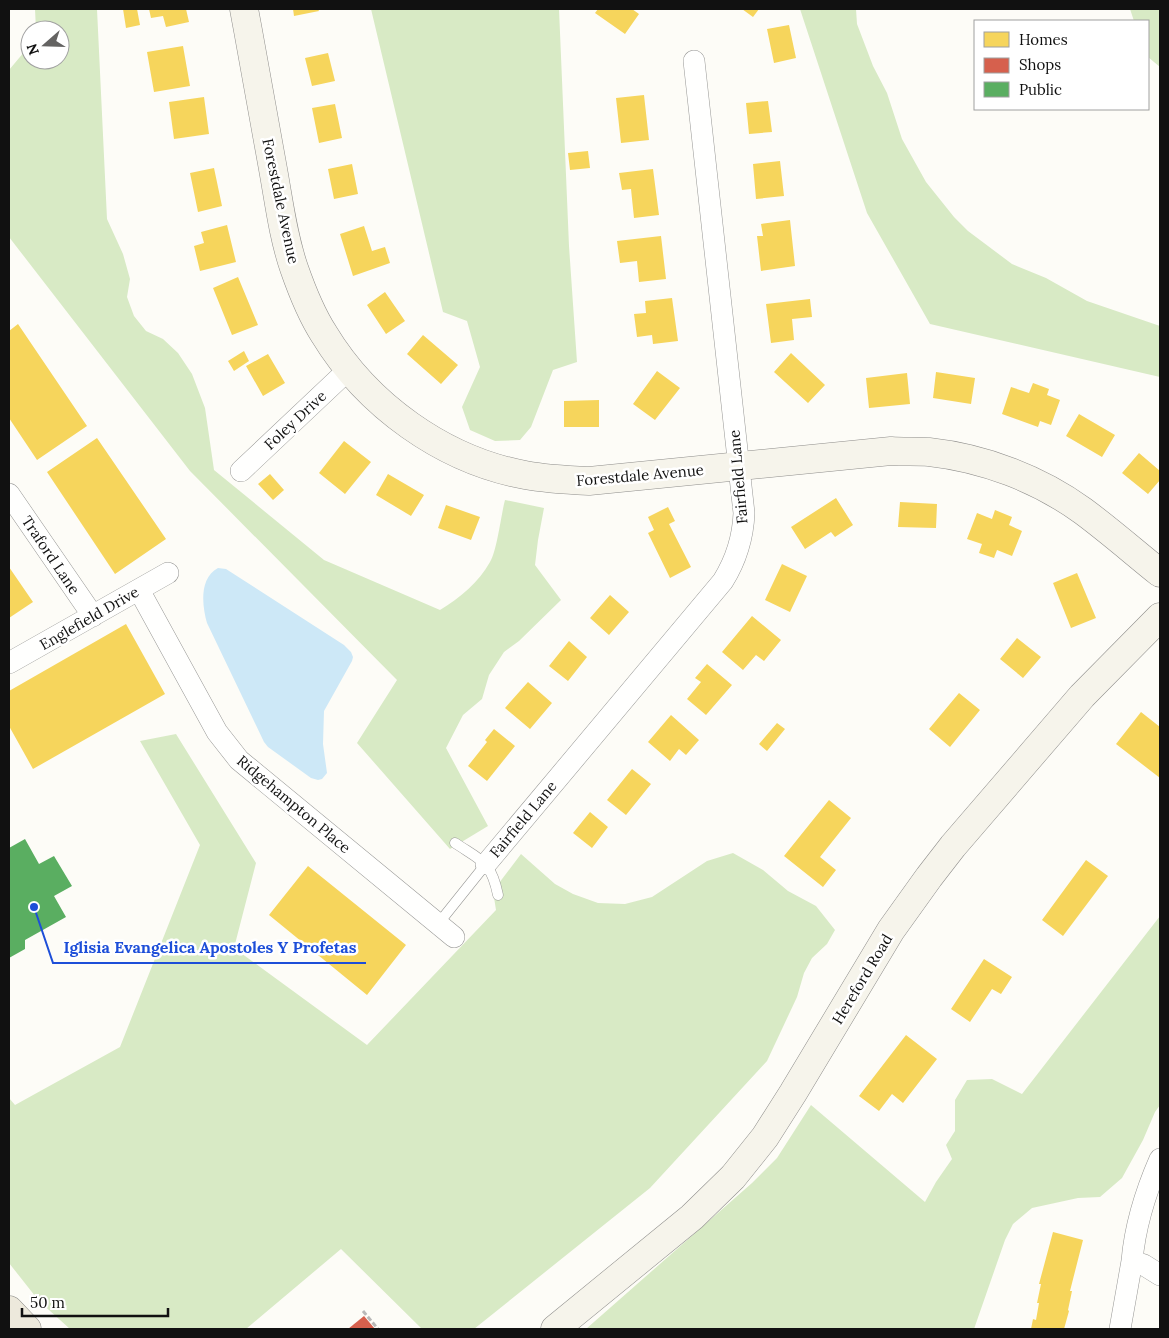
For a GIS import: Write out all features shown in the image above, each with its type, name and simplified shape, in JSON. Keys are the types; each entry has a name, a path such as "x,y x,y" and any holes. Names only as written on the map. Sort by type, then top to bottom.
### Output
{"main road":[{"path":"9,1310 27,1329"}],"street":[{"name":"Forestdale Avenue","path":"244,9 284,227 294,267 305,297 323,333 348,370 392,412 422,434 454,452 488,466 552,480 589,481 891,451 928,452 966,458 1016,474 1051,491 1083,511 1160,573"},
{"name":"Fairfield Lane","path":"486,864 723,582 740,545 744,527 744,513 694,61"},
{"name":"Foley Drive","path":"241,471 348,370"},
{"name":"Traford Lane","path":"9,494 93,616"},
{"name":"Englefield Drive","path":"9,663 168,573"},
{"name":"Ridgehampton Place","path":"139,590 218,732 240,760 446,930"},
{"name":"Hereford Road","path":"555,1329 692,1217 733,1177 765,1137 891,930 928,877 1082,696 1160,617"},
{"path":"1120,1329 1139,1218 1150,1182 1160,1159"},
{"path":"1132,1261 1160,1274"}],"lane":[{"path":"456,844 486,864 492,872 498,894"},
{"path":"446,930 486,864"}],"path":[{"path":"363,1311 378,1329"}],"green space":[{"path":"35,9 97,9 107,219 123,254 130,279 127,297 134,316 146,331 163,339 178,353 192,374 205,408 214,470 324,560 440,610 468,589 486,569 497,542 505,500 544,508 535,565 561,600 519,641 504,652 489,675 482,699 463,715 446,748 488,826 450,849 357,743 397,680 190,471 9,237 9,70 20,57 20,70 70,70 70,20 36,20"},
{"path":"371,9 559,9 569,246 577,362 553,370 531,427 520,440 495,441 470,430 462,407 480,367 467,321 443,312"},
{"path":"800,9 856,9 857,24 873,66 887,93 902,139 926,182 954,217 968,231 1012,264 1046,278 1087,301 1160,326 1160,377 930,324 867,213"},
{"path":"1130,9 1160,9 1160,67 1149,58 1149,20 1134,20"},
{"path":"176,734 256,863 234,948 367,1045 496,910 493,891 521,854 555,884 573,894 598,903 625,904 652,897 707,861 733,853 763,870 788,891 816,906 835,930 827,944 812,958 804,973 797,997 767,1061 650,1188 474,1329 422,1329 341,1249 246,1329 70,1329 39,1301 9,1263 9,1098 15,1105 120,1047 200,845 140,741"},
{"path":"1160,916 1160,1105 1122,1178 1100,1197 1078,1198 1032,1208 1013,1224 1005,1240 974,1329 586,1329 752,1183 777,1158 811,1105 925,1202 952,1159 946,1145 955,1131 955,1100 967,1080 992,1079 1022,1094"}],"water":[{"path":"218,568 226,569 344,645 351,652 352,661 324,711 323,744 327,773 322,779 311,778 268,747 264,742 207,623 203,601 205,585 208,578"}],"building: Homes":[{"path":"123,9 137,9 140,25 126,28"},
{"path":"149,9 186,9 189,22 166,27 163,16 151,18"},
{"path":"293,9 318,9 319,11 294,16"},
{"path":"598,9 632,9 639,14 625,34 595,13"},
{"path":"742,9 759,9 753,17"},
{"path":"789,25 796,58 774,63 767,29"},
{"path":"183,46 190,86 154,92 147,52"},
{"path":"328,53 335,81 312,86 305,58"},
{"path":"644,95 649,140 621,143 616,98"},
{"path":"204,97 209,134 174,139 169,102"},
{"path":"768,101 772,132 749,134 746,103"},
{"path":"335,104 342,138 319,143 312,108"},
{"path":"588,151 590,168 570,170 568,153"},
{"path":"780,161 784,196 756,199 753,164"},
{"path":"352,164 358,194 334,199 328,169"},
{"path":"214,168 222,206 198,212 190,173"},
{"path":"653,169 659,215 634,218 631,189 622,190 619,173"},
{"path":"790,220 795,266 761,271 757,236 763,236 761,224"},
{"path":"227,225 236,262 200,271 194,246 204,243 201,232"},
{"path":"364,226 372,251 385,247 390,263 353,276 340,234"},
{"path":"661,236 666,279 639,282 637,261 620,263 617,241"},
{"path":"238,277 258,325 232,335 213,288"},
{"path":"385,292 405,321 386,334 367,305"},
{"path":"672,298 678,341 653,344 652,335 637,337 634,314 646,313 645,301"},
{"path":"810,299 812,317 792,319 794,340 771,343 766,304"},
{"path":"18,324 87,426 37,460 9,418 9,331"},
{"path":"423,335 458,365 441,384 407,354"},
{"path":"244,351 249,361 234,371 228,361"},
{"path":"791,353 825,385 808,403 774,372"},
{"path":"268,354 285,383 263,396 246,366"},
{"path":"657,371 680,388 655,420 633,404"},
{"path":"936,372 975,378 971,404 933,398"},
{"path":"907,373 910,404 869,408 866,378"},
{"path":"1033,383 1049,389 1047,395 1060,400 1051,425 1040,421 1038,427 1002,414 1011,387 1029,393"},
{"path":"599,400 599,427 564,427 564,401"},
{"path":"1079,414 1115,435 1102,457 1066,436"},
{"path":"97,438 166,539 115,574 47,472"},
{"path":"344,441 371,462 345,494 319,473"},
{"path":"1139,453 1160,471 1160,480 1148,494 1122,473"},
{"path":"270,474 284,490 273,500 258,484"},
{"path":"388,474 424,495 411,516 376,495"},
{"path":"836,498 853,525 835,537 831,532 805,549 791,527"},
{"path":"900,502 937,504 936,528 898,527"},
{"path":"446,505 480,517 471,540 438,528"},
{"path":"668,507 675,521 669,524 691,567 670,578 648,533 654,530 648,517"},
{"path":"995,510 1012,517 1009,525 1022,531 1012,556 997,550 994,558 979,553 982,544 967,539 977,513 992,519"},
{"path":"782,564 807,576 790,612 765,600"},
{"path":"9,567 33,602 9,618"},
{"path":"1077,573 1096,618 1071,628 1053,583"},
{"path":"610,595 629,612 609,635 590,618"},
{"path":"752,616 781,640 764,661 756,655 743,670 722,652"},
{"path":"126,624 165,694 33,769 9,726 9,691"},
{"path":"1017,638 1041,657 1023,678 1000,659"},
{"path":"569,641 587,657 568,681 549,666"},
{"path":"707,664 732,685 706,715 687,699 701,682 695,678"},
{"path":"528,682 552,703 530,729 505,708"},
{"path":"959,693 980,710 950,747 929,729"},
{"path":"1141,712 1160,727 1160,778 1116,744"},
{"path":"671,715 699,740 686,755 679,749 670,761 648,742"},
{"path":"777,723 785,729 767,751 759,744"},
{"path":"494,729 515,746 487,781 468,766 487,742 485,740"},
{"path":"632,769 651,784 626,815 607,800"},
{"path":"829,800 851,818 820,857 836,870 823,887 784,856"},
{"path":"590,812 608,827 592,848 573,833"},
{"path":"1086,860 1108,876 1063,936 1042,920"},
{"path":"308,866 406,945 367,995 269,915"},
{"path":"984,959 1012,977 1001,994 992,989 970,1022 951,1009"},
{"path":"906,1035 937,1059 903,1103 892,1094 879,1111 859,1096"},
{"path":"1053,1232 1083,1240 1070,1291 1072,1291 1069,1311 1064,1329 1031,1329 1033,1319 1036,1320 1041,1284 1039,1284"}],"building: Shops":[{"path":"364,1316 375,1329 348,1329"}],"building: Public":[{"path":"25,839 39,864 54,856 72,886 54,896 66,917 25,940 25,949 9,958 9,848"}],"place":[{"name":"Iglisia Evangelica Apostoles Y Profetas","path":"34,907"}]}
